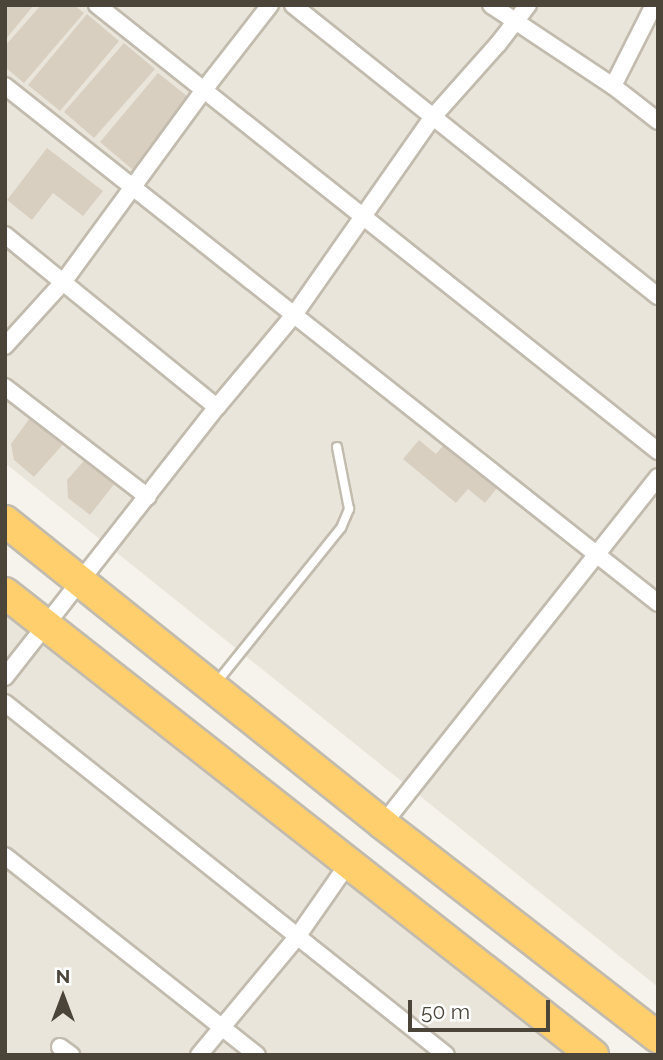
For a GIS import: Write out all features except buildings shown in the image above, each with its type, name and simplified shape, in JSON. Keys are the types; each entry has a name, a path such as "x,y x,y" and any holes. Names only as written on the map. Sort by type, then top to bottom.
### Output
{"highway":[{"path":"5,521 383,824 658,1037"},
{"path":"5,593 593,1055"}],"street":[{"path":"97,5 658,451"},
{"path":"5,346 64,281 203,91 270,5"},
{"path":"293,5 658,296"},
{"path":"491,5 613,86 658,121"},
{"path":"5,677 217,407 294,315 432,118 528,5"},
{"path":"613,86 654,5"},
{"path":"5,86 658,603"},
{"path":"5,234 217,407"},
{"path":"5,387 148,497"},
{"path":"383,824 658,477"},
{"path":"5,703 446,1055"},
{"path":"5,856 257,1055"},
{"path":"199,1055 297,937 348,864"}],"lane":[{"path":"212,687 341,528 349,509 337,447"}],"shaded area":[{"path":"5,5 658,5 658,987 5,463"},
{"path":"5,605 576,1055 5,1055"}]}
